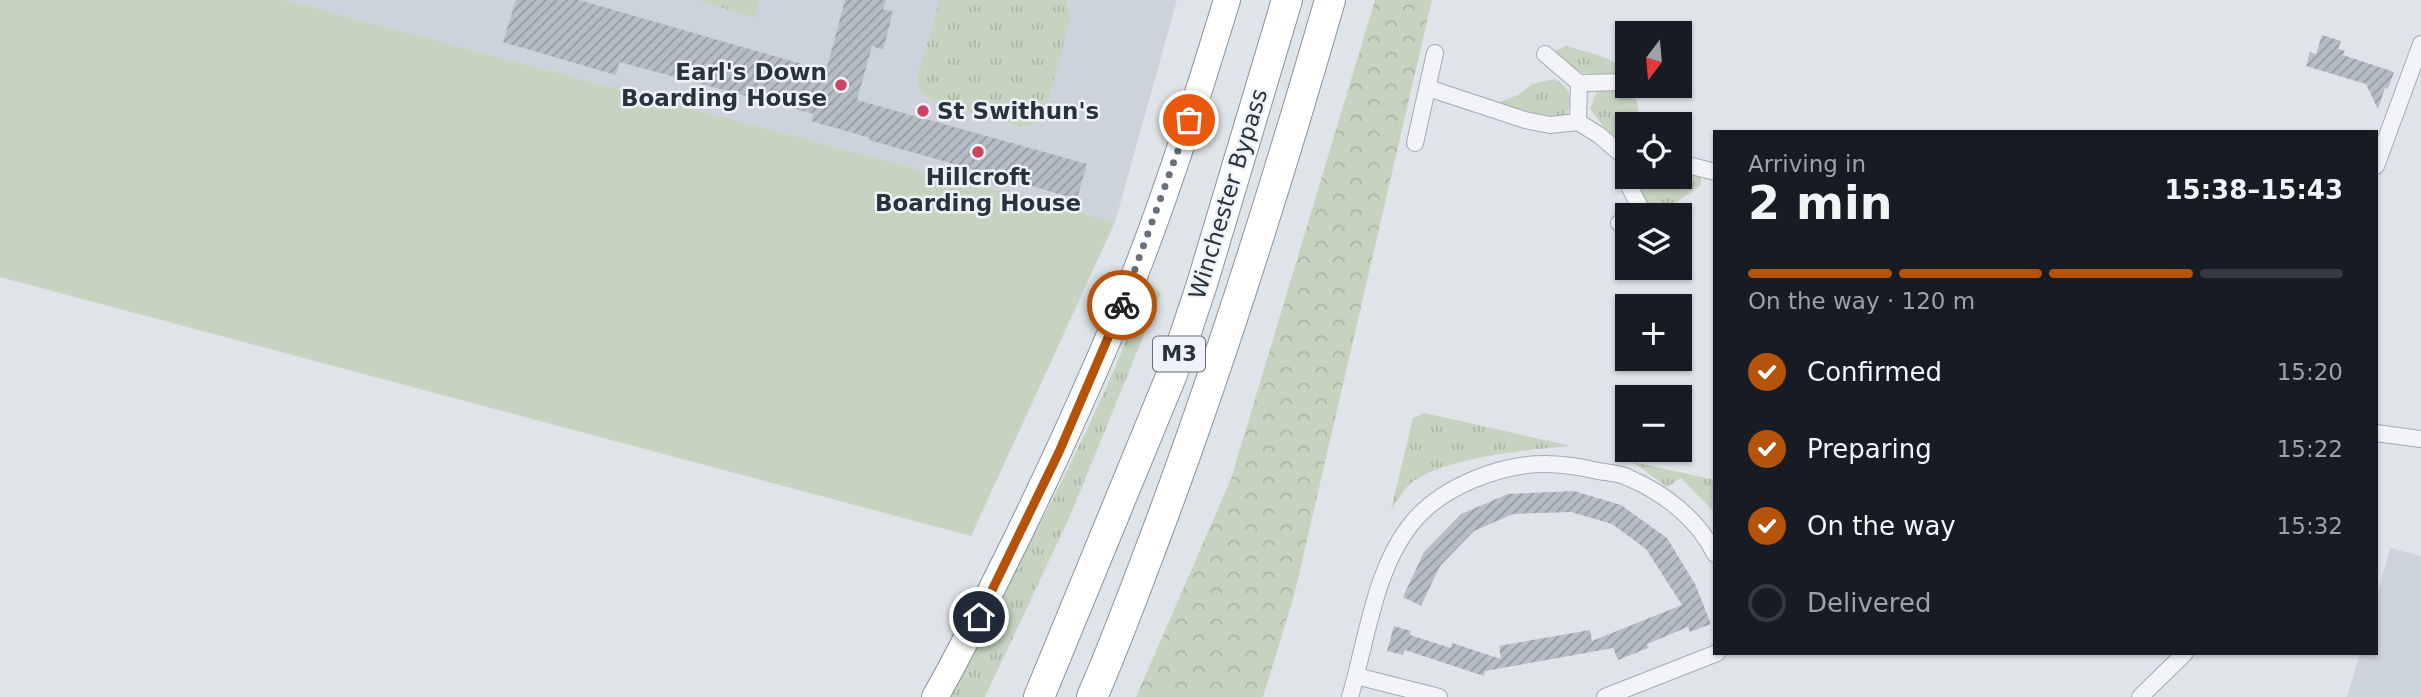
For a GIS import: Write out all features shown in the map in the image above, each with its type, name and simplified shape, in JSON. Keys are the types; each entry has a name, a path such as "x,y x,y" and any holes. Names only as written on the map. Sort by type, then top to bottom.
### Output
{"highway":[{"path":"935,697 970,636 1059,452 1104,351 1181,145 1227,0"},
{"name":"Winchester Bypass","path":"1039,697 1172,374 1202,284 1287,0"},
{"name":"Winchester Bypass","path":"1092,697 1115,645 1188,450 1228,332 1330,0"}],"street":[{"path":"2378,161 2421,44"},
{"path":"1415,143 1435,53"},
{"path":"1545,54 1579,83 1615,82"},
{"path":"1578,122 1579,83"},
{"path":"1428,88 1525,120 1550,125 1578,122 1599,135 1615,152"},
{"path":"1692,166 1713,171"},
{"path":"2378,433 2421,439"},
{"path":"1350,697 1382,580 1392,557 1411,524 1431,503 1475,478 1543,464 1579,467 1627,476 1661,495 1690,518 1713,550"},
{"path":"1605,697 1713,655"},
{"path":"2140,697 2183,655"},
{"path":"1356,676 1439,697"}],"shaded area":[{"name":"St Swithun's","path":"285,0 1177,0 1115,222"},
{"path":"2390,548 2421,556 2421,697 2347,697 2359,655 2378,655 2378,592"}],"green space":[{"path":"0,0 285,0 1115,222 971,536 0,277"},
{"path":"698,0 760,0 755,18"},
{"path":"940,0 1066,0 1070,19 1045,113 1032,125 1022,127 932,101 921,92 917,78"},
{"path":"1375,0 1432,0 1294,596 1263,697 1136,697 1231,479"},
{"path":"1566,46 1591,53 1615,62 1615,75 1597,76 1569,69 1551,53"},
{"path":"1555,79 1568,91 1566,116 1549,121 1499,102 1518,95 1532,84"},
{"path":"1615,89 1615,98 1635,98 1637,102 1638,112 1615,112 1615,138 1590,109 1597,91"},
{"path":"1692,173 1701,175 1701,185 1675,203 1644,203 1636,190 1692,189"},
{"path":"1148,283 1161,293 1070,516 985,697 947,697 1081,442 1128,337"},
{"path":"1425,413 1571,446 1484,457 1439,469 1420,477 1407,487 1391,510 1413,418"},
{"path":"1633,462 1713,480 1713,511 1681,478 1667,487"}],"building":[{"path":"516,0 579,0 826,71 845,0 886,0 883,9 893,12 883,50 872,46 857,100 1087,164 1077,199 869,140 870,138 811,121 814,114 619,62 616,75 503,42"},
{"path":"2322,35 2341,41 2338,49 2345,51 2343,55 2394,72 2378,109 2366,84 2306,66 2310,52 2316,54"},
{"path":"1574,491 1621,505 1667,538 1695,584 1711,624 1690,632 1688,627 1647,644 1648,648 1618,660 1613,648 1485,671 1484,676 1405,650 1403,655 1387,651 1394,626 1411,631 1410,635 1451,648 1452,643 1501,659 1499,646 1590,630 1592,641 1682,605 1646,549 1612,524 1571,512 1513,514 1474,531 1440,566 1421,606 1403,597 1424,552 1461,514 1508,494"}],"way so far":[{"path":"1122,305 1189,120"}],"place":[{"name":"Earl's Down Boarding House","path":"841,85"},
{"name":"St Swithun's","path":"923,111"},
{"name":"Hillcroft Boarding House","path":"978,152"}],"route":[{"path":"979,617 1059,452 1122,305"}]}
